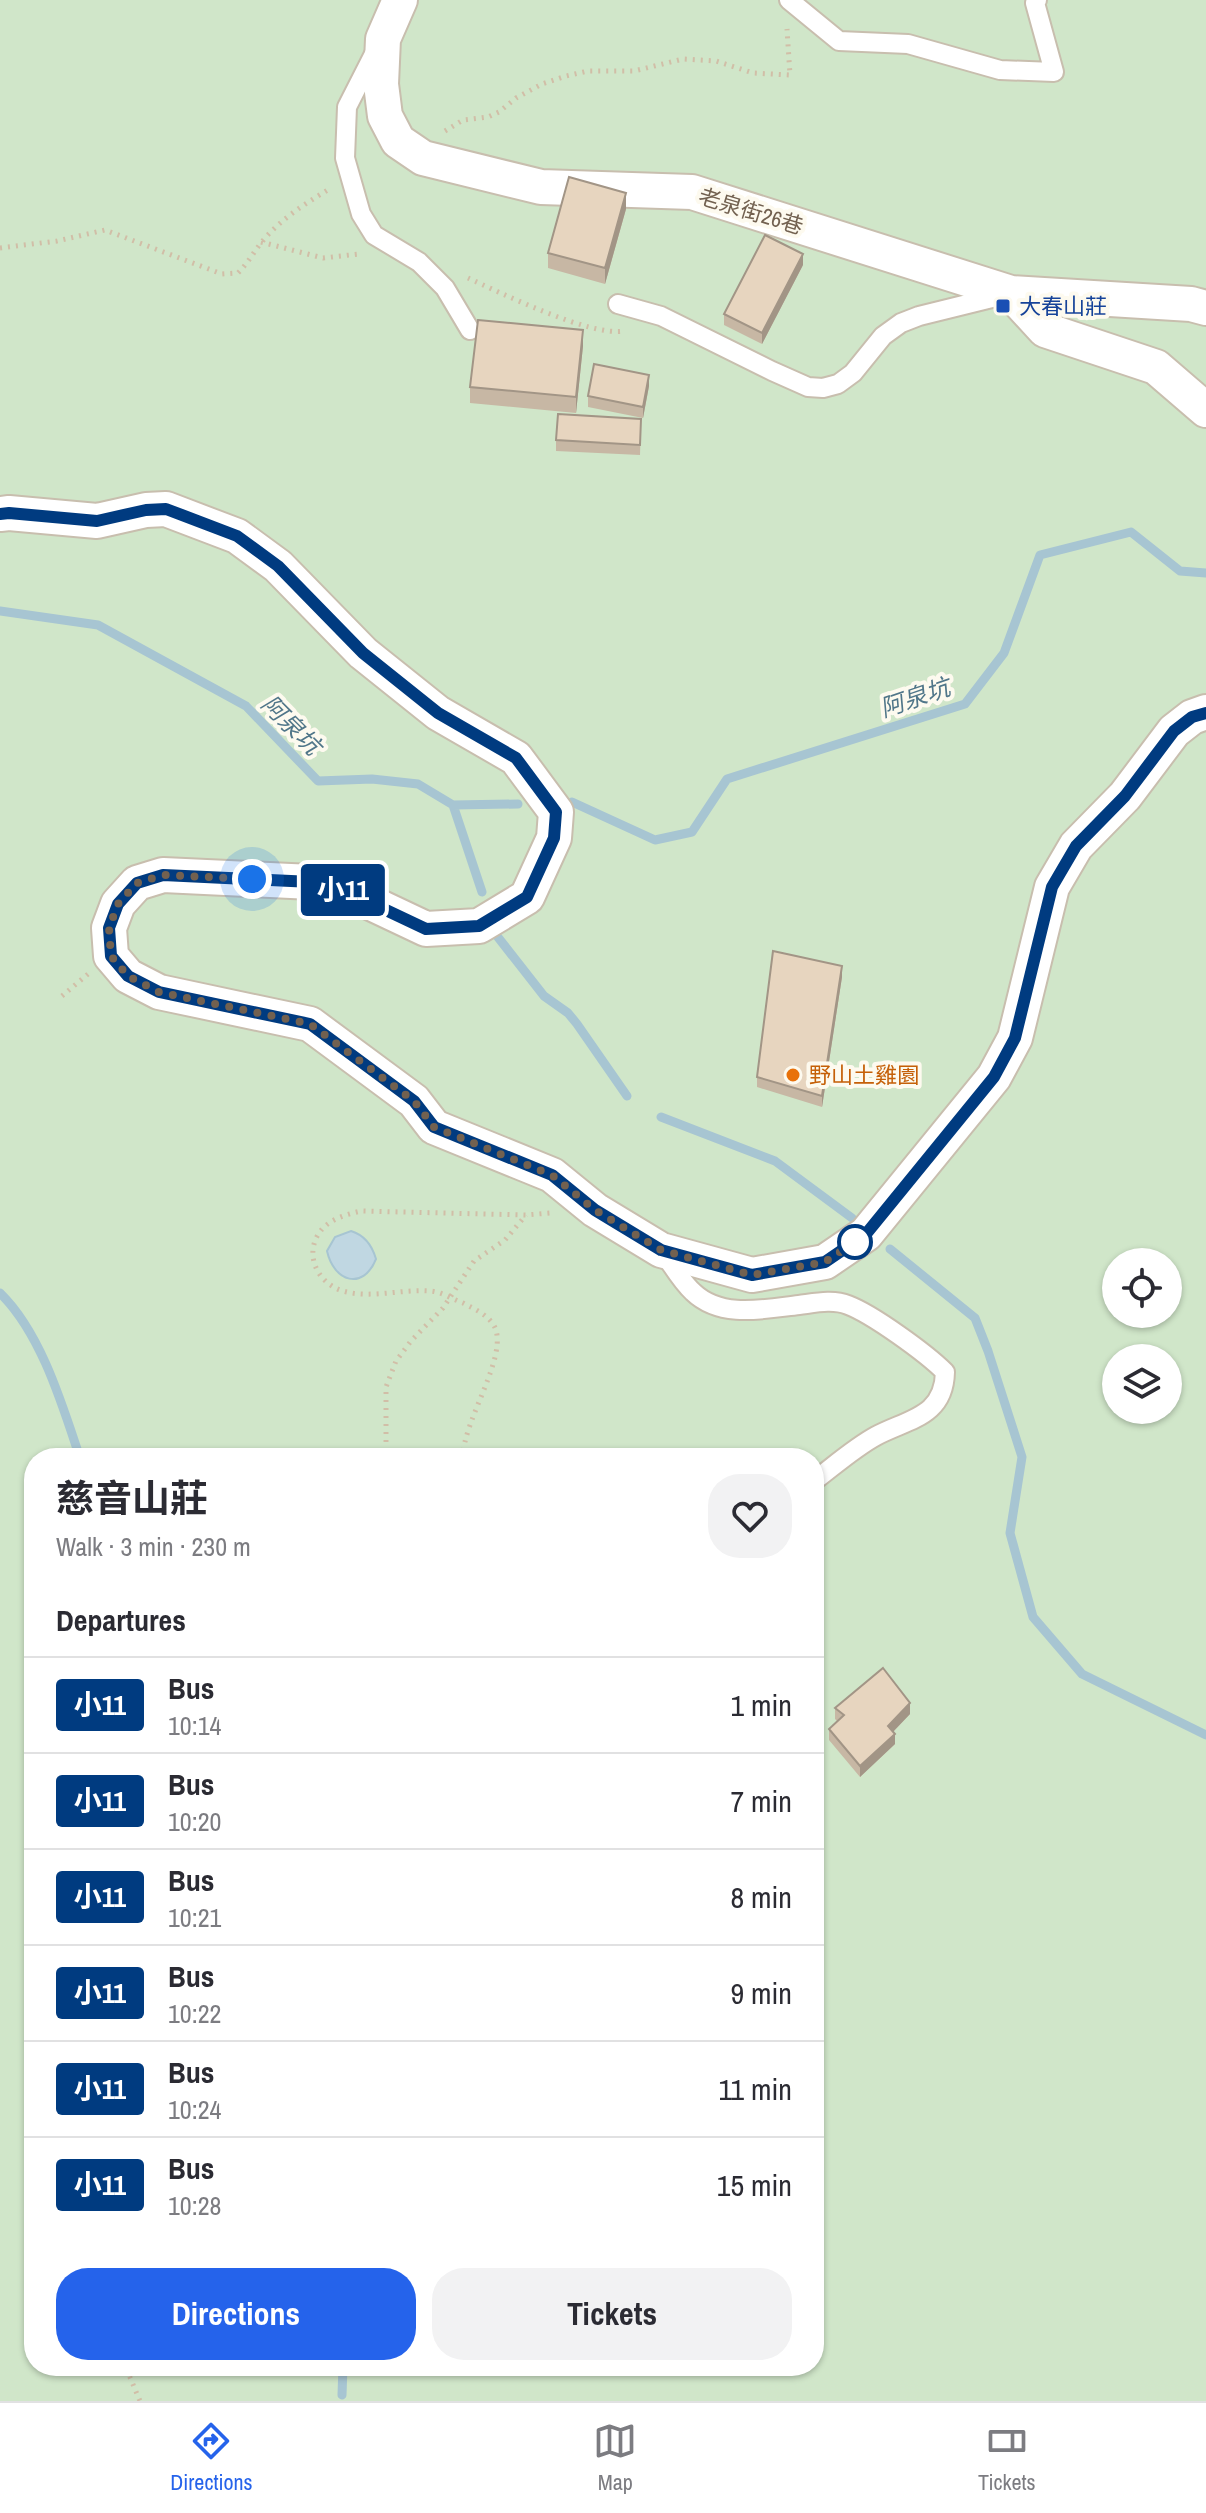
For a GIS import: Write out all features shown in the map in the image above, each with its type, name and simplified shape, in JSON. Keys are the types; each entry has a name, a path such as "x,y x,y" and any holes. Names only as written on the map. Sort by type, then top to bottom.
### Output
{"street":[{"path":"398,141 385,116 381,84 383,39 400,0"},
{"name":"老泉街26巷","path":"398,141 423,158 541,187 692,192 1011,293 1191,304 1206,308"},
{"name":"老泉街26巷","path":"1011,293 1045,330 1156,367 1206,410"},
{"path":"0,514 97,521 146,510 166,509 237,536 278,566 363,653 438,713 516,758 556,812 554,838 527,897 479,926 426,929 333,885 312,882 163,875 137,883 118,904 109,928 111,956 128,976 159,992 310,1024 414,1101 434,1127 552,1175 595,1210 661,1250 752,1275 825,1262 866,1234 994,1077 1015,1038 1052,887 1076,846 1125,796 1174,731 1192,717 1206,712"}],"lane":[{"path":"787,8 839,41 908,44 1000,70 1054,72 1035,3 1037,0"},
{"path":"383,39 347,107 345,158 361,214 374,235 419,262 445,288 470,330"},
{"path":"618,304 661,316 808,387 823,388 838,384 853,373 883,336 901,323 1011,293"},
{"path":"661,1250 693,1292 717,1307 749,1311 827,1302 847,1304 920,1351 945,1372 945,1387 923,1416 876,1436 824,1474"}],"path":[{"path":"398,141 439,135 463,120 488,117 542,84 588,71 634,71 683,59 716,61 753,73 790,75 787,8"},
{"path":"0,248 57,241 105,230 222,274 238,273 250,261 261,242 299,207 343,181 345,158"},
{"path":"261,242 323,258 361,253"},
{"path":"419,262 451,270 589,329 617,333 628,331"},
{"path":"465,1448 468,1425 492,1369 498,1345 494,1326 480,1311 432,1291 357,1293 328,1284 311,1256 314,1242 323,1228 341,1216 361,1211 526,1215 595,1210"},
{"path":"386,1448 385,1403 390,1371 411,1341 450,1297 474,1261 505,1240 526,1215"},
{"path":"129,2376 140,2401"}],"green space":[{"path":"0,0 1206,0 1206,2401 0,2401"}],"water":[{"path":"351,1231 367,1241 376,1259 364,1276 357,1279 342,1276 327,1251 335,1237"}],"building":[{"path":"569,177 626,193 605,268 548,253"},
{"path":"765,235 803,254 762,333 724,314"},
{"path":"478,320 583,330 576,397 470,387"},
{"path":"594,364 649,375 643,407 588,396"},
{"path":"558,414 641,419 640,445 556,440"},
{"path":"773,951 842,966 822,1096 757,1077"},
{"path":"883,1668 910,1703 888,1726 895,1734 860,1766 829,1729 844,1715 835,1708"}],"waterway":[{"name":"阿泉坑","path":"572,802 655,840 692,832 727,779 965,704 1004,653 1040,555 1131,532 1180,571 1206,573"},
{"name":"阿泉坑","path":"0,611 98,625 246,706 318,781 372,779 418,784 453,805 518,804"},
{"path":"453,805 482,892"},
{"path":"497,936 544,996 568,1013 577,1024 627,1096"},
{"path":"661,1117 775,1161 852,1218"},
{"path":"890,1249 975,1318 988,1351 1022,1457 1010,1533 1033,1617 1082,1674 1206,1735"},
{"path":"0,1293 39,1349 77,1448"},
{"path":"342,2395 343,2376"}],"bus line":[{"name":"小11","path":"0,514 97,521 146,510 166,509 237,536 278,566 363,653 438,713 516,758 556,812 554,838 527,897 479,926 426,929 333,885 312,882 163,875 137,883 118,904 109,928 111,956 128,976 159,992 310,1024 414,1101 434,1127 552,1175 595,1210 661,1250 752,1275 825,1262 866,1234 994,1077 1015,1038 1052,887 1076,846 1125,796 1174,731 1192,717 1206,713"}],"place":[{"name":"大春山莊","path":"1003,306"},
{"name":"野山土雞園","path":"793,1075"}],"route":[{"path":"252,879 163,875 137,883 118,904 109,928 111,956 128,976 159,992 310,1024 414,1101 434,1127 552,1175 595,1210 661,1250 752,1275 825,1262 855,1242"}]}
